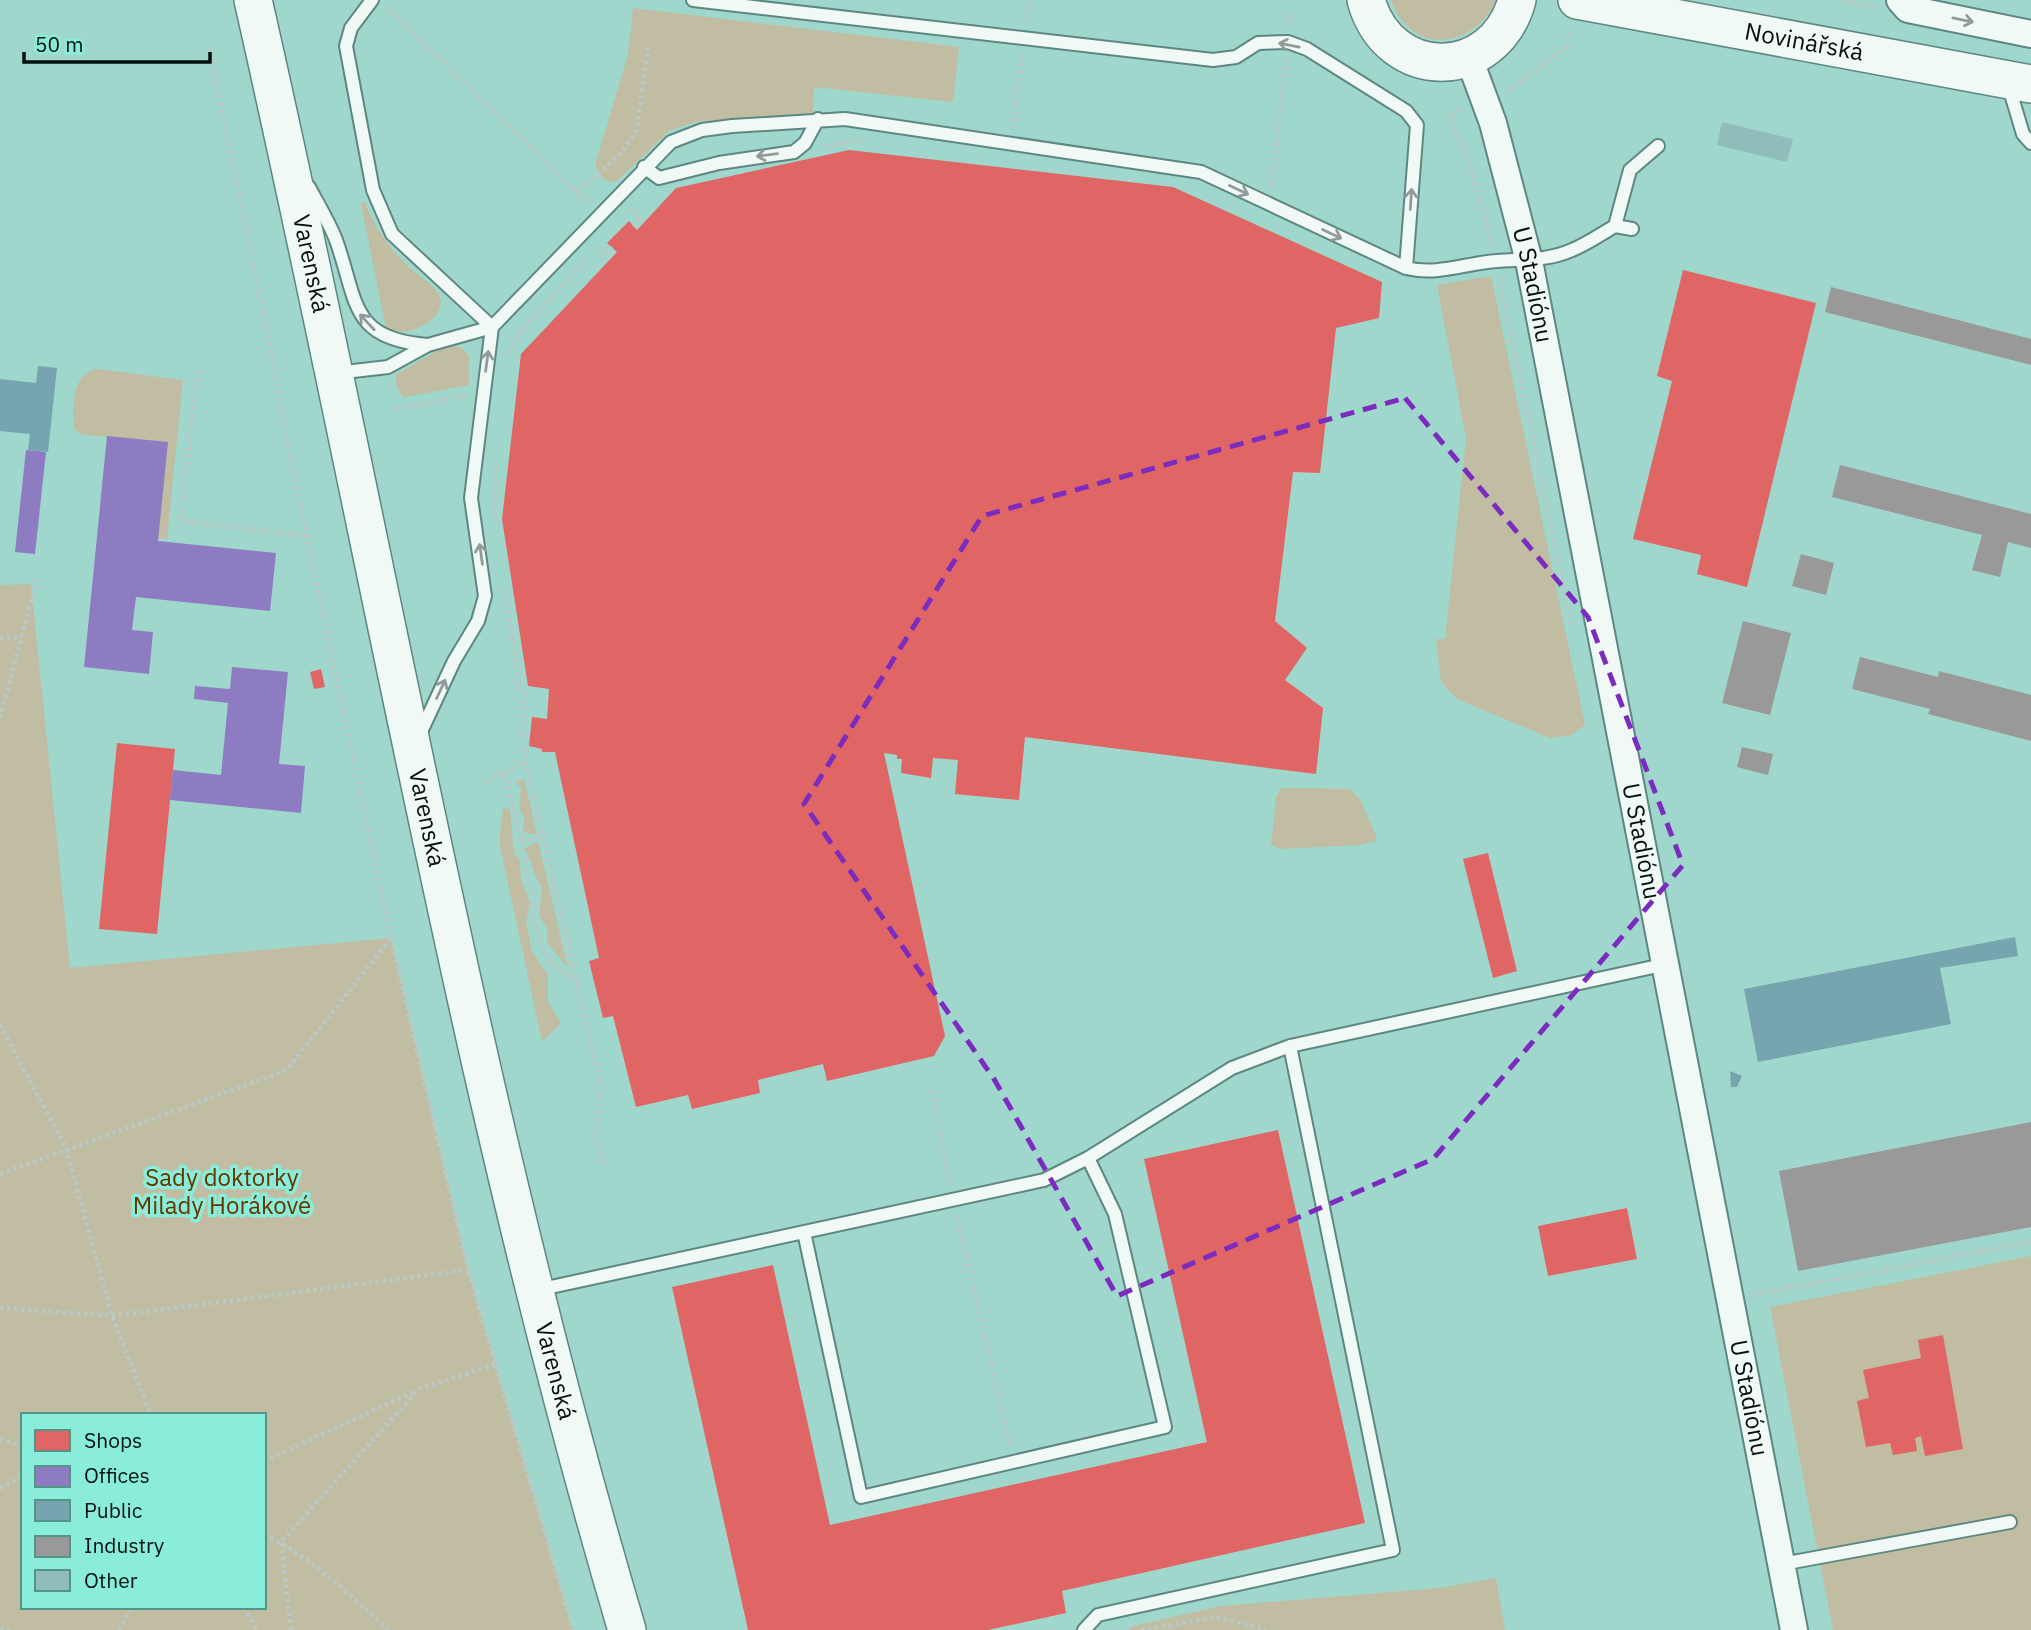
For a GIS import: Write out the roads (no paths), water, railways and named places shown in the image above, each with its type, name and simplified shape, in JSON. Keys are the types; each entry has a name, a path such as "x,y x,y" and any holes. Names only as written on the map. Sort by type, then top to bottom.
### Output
{"street":[{"name":"Varenská","path":"253,0 336,373 466,1007 590,1509 626,1630"},
{"path":"275,0 285,139"},
{"path":"1366,0 1378,29 1406,54 1439,63 1469,58 1503,34 1517,0"},
{"name":"Novinářská","path":"1577,0 2019,82"},
{"path":"1900,0 1908,9 2031,34"},
{"name":"U Stadiónu","path":"1469,58 1493,123 1529,261 1794,1630"}],"lane":[{"path":"372,0 351,28 346,46 373,190 392,234 492,327"},
{"path":"693,0 1213,60 1236,57 1258,43 1288,42 1307,50 1406,111 1417,125 1406,268"},
{"path":"2019,82 2023,134 2031,143"},
{"path":"644,167 659,178 719,163 794,152 806,143 818,119"},
{"path":"336,373 388,367 428,345 492,327 644,167 671,142 702,130 845,119 1209,176 1406,268 1421,271 1447,270 1496,261 1529,261 1571,251 1615,226 1632,229"},
{"path":"285,139 335,237 359,314 369,327 388,338 428,345"},
{"path":"1615,226 1630,170 1658,146"},
{"path":"412,751 454,661 478,621 485,596 471,498 492,327"},
{"path":"537,1290 1044,1180 1088,1158 1232,1068 1290,1046 1667,964"},
{"path":"1084,1630 1098,1615 1394,1550 1290,1046"},
{"path":"804,1232 861,1497 1164,1427 1115,1214 1088,1158"},
{"path":"1782,1564 2010,1522"}],"park label":[{"name":"Sady doktorky Milady Horákové","path":"222,1192"}]}
